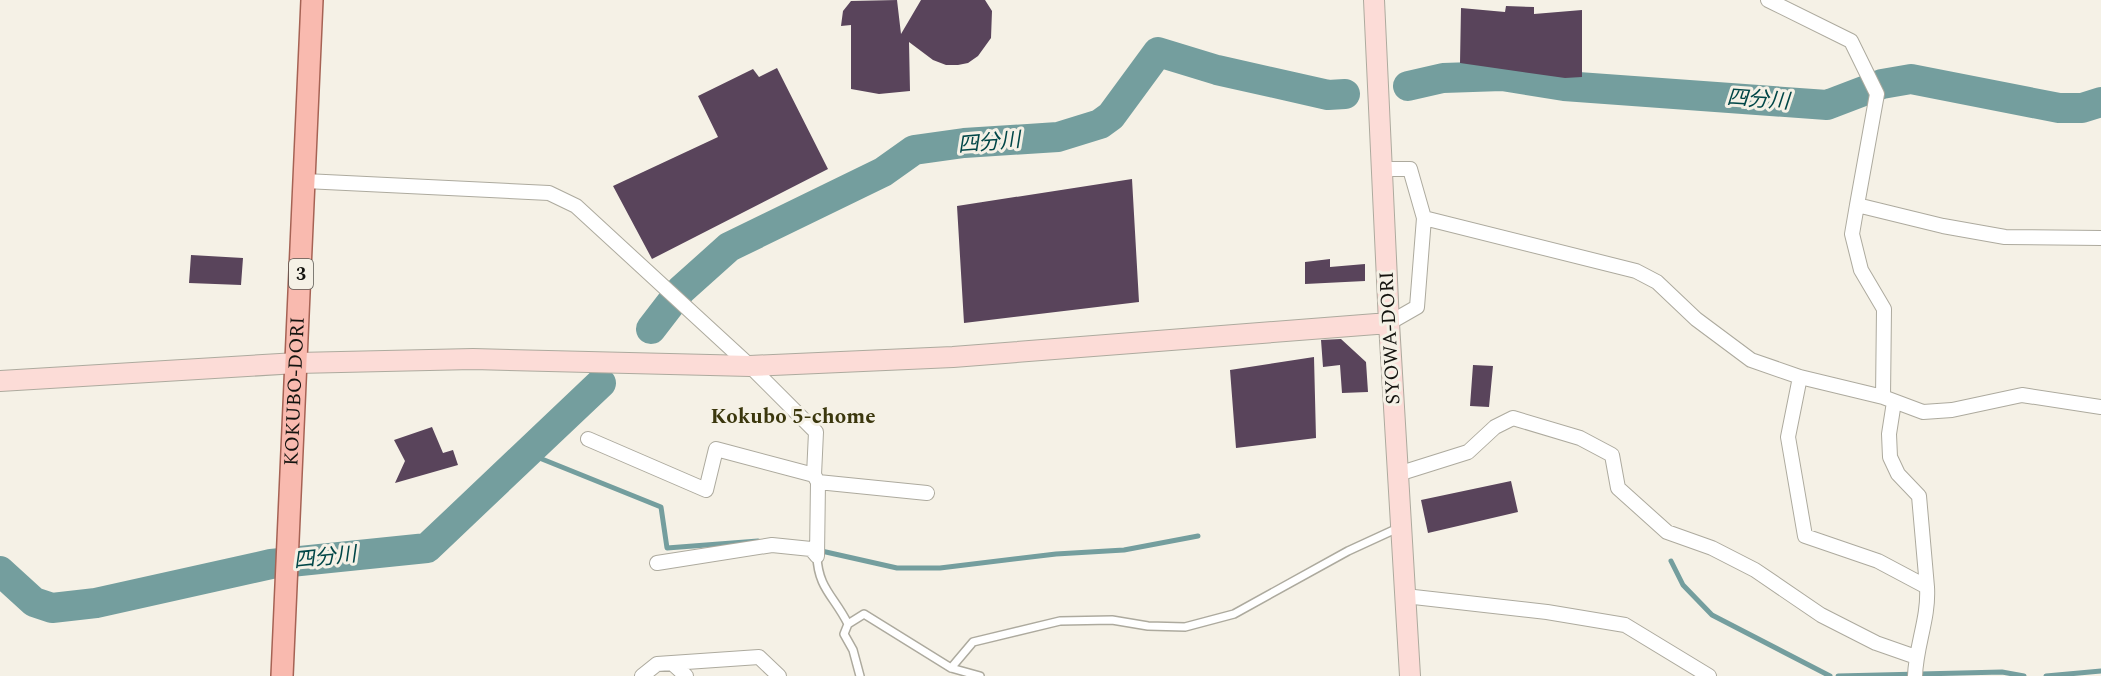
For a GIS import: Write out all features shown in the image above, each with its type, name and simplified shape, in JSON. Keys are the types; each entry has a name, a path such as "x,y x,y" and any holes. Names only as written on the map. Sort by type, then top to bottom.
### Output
{"main road":[{"name":"KOKUBO-DORI","path":"282,676 312,0"}],"street":[{"name":"SYOWA-DORI","path":"1374,0 1389,322 1410,676"},
{"path":"1398,474 1468,452 1495,427 1513,418 1580,438 1612,455 1618,488 1667,532 1712,548 1755,570 1821,615 1916,665 1928,608 1919,496 1898,474 1890,457 1884,309 1861,270 1852,234 1877,93 1851,41 1768,0"},
{"path":"0,381 297,363 472,359 750,366 953,357 1389,322 1417,308 1424,218 1410,169 1383,169"},
{"path":"305,181 549,193 576,206 750,366 816,432 817,556"},
{"path":"1857,205 1943,226 2005,237 2101,238"},
{"path":"1424,218 1636,271 1657,282 1696,319 1751,360 1800,377 1888,399 1923,412 1952,410 2022,395 2101,407"},
{"path":"1800,377 1788,437 1805,536 1878,561 1927,586"},
{"path":"588,439 706,490 716,449 816,478 927,493"},
{"path":"657,563 772,545 811,549 817,556"},
{"path":"1405,596 1547,612 1625,625 1709,676"},
{"path":"642,676 657,664 759,657 779,676"},
{"path":"672,663 686,676"}],"lane":[{"path":"951,668 973,642 1060,621 1112,620 1148,626 1185,627 1234,614 1347,551 1401,527"},
{"path":"817,556 818,574 822,585 837,602 848,624"},
{"path":"860,676 853,650 844,634 848,624 864,614 951,668 980,676"}],"building":[{"path":"897,0 901,34 921,0 985,0 992,11 991,38 978,56 968,63 958,65 946,65 933,60 909,42 910,91 879,94 851,89 851,25 841,26 843,11 851,1"},
{"path":"1506,6 1534,7 1534,14 1582,10 1582,77 1565,78 1460,63 1461,8 1505,12"},
{"path":"777,68 828,169 652,259 613,186 718,137 698,96 753,69 759,77"},
{"path":"1132,179 1139,302 964,323 957,206"},
{"path":"191,255 243,258 241,285 189,283"},
{"path":"1330,259 1330,267 1365,264 1365,281 1305,284 1305,262"},
{"path":"1341,339 1366,362 1368,392 1342,393 1340,365 1323,367 1321,340"},
{"path":"1314,357 1316,438 1236,448 1230,370"},
{"path":"1473,365 1493,366 1489,407 1470,406"},
{"path":"432,427 443,453 453,450 458,465 395,483 405,461 394,440"},
{"path":"1511,481 1518,512 1428,533 1421,500"}],"waterway":[{"name":"四分川","path":"651,329 681,290 729,247 883,172 914,150 964,143 1058,137 1100,124 1111,116 1158,52 1217,70 1328,95 1345,94"},
{"name":"四分川","path":"1408,86 1443,78 1502,76 1564,86 1827,105 1882,84 1911,79 2059,108 2082,108 2101,102"},
{"name":"四分川","path":"0,571 34,602 52,608 96,603 271,564 427,548 601,383"},
{"path":"527,453 661,507 667,548 758,541"},
{"path":"817,550 897,568 940,568 1056,554 1124,550 1198,536"},
{"path":"1671,561 1683,585 1712,615 1830,676"},
{"path":"2046,676 2101,671"},
{"path":"1838,676 2002,672 2024,676"}],"district":[{"name":"Kokubo 5-chome","path":"793,417"}]}
